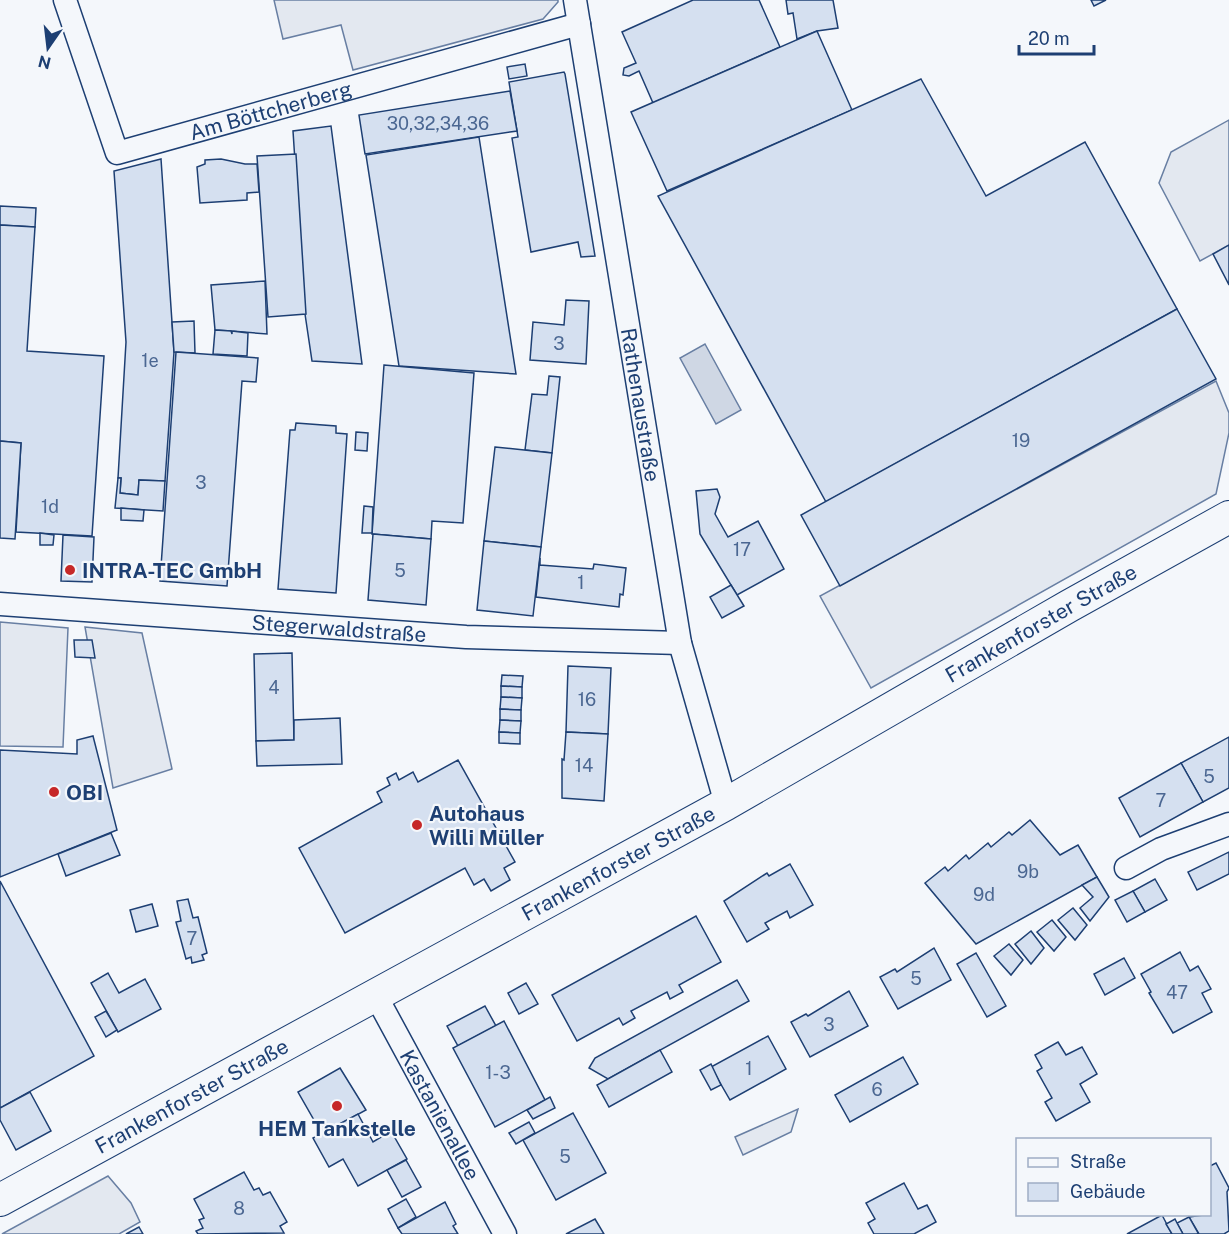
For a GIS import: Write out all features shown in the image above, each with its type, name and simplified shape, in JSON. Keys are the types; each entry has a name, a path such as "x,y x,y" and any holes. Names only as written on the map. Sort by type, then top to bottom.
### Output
{"main road":[{"name":"Frankenforster Straße","path":"0,1200 726,804 1069,606 1229,517"}],"street":[{"name":"Am Böttcherberg","path":"65,0 117,153 579,24"},
{"name":"Rathenaustraße","path":"575,0 680,643 726,804"},
{"name":"Stegerwaldstraße","path":"0,604 466,637 680,643"},
{"path":"1126,867 1161,849 1229,824"},
{"name":"Kastanienallee","path":"376,996 505,1234"}],"shaded area":[{"path":"274,0 558,0 558,2 543,19 353,70 341,25 283,39"},
{"path":"1229,120 1229,245 1200,261 1159,183 1171,152"},
{"path":"705,344 741,410 716,424 680,358"},
{"path":"1216,381 1229,413 1229,433 1216,494 871,688 820,596"},
{"path":"0,622 68,628 63,747 0,746"},
{"path":"85,627 142,633 172,769 113,788"},
{"path":"798,1109 791,1132 743,1155 735,1137"},
{"path":"108,1176 131,1203 140,1222 119,1234 2,1234"}],"building":[{"path":"693,0 759,0 780,47 653,103 639,71 629,76 623,75 624,68 636,63 622,32"},
{"path":"786,0 833,0 838,28 817,31 797,39 793,13 788,14"},
{"path":"1091,0 1106,0 1094,6"},
{"path":"817,31 852,110 667,191 631,112"},
{"path":"525,64 527,76 509,79 507,67"},
{"path":"564,72 595,256 581,257 578,242 531,252 512,138 518,137 509,82"},
{"path":"921,79 986,196 1085,142 1177,309 826,502 658,196"},
{"path":"510,91 517,131 365,154 359,115"},
{"path":"331,126 362,364 312,361 305,314 293,131"},
{"path":"479,137 516,374 399,366 366,155"},
{"path":"296,154 306,314 268,317 257,156"},
{"path":"161,159 174,352 165,481 139,480 138,495 120,493 121,478 118,478 126,342 114,171"},
{"path":"221,159 257,164 259,192 247,193 247,200 200,203 197,167 205,164 205,160"},
{"path":"0,206 36,208 35,227 0,225"},
{"path":"0,225 35,227 27,351 104,356 92,536 16,532 21,443 0,441"},
{"path":"1229,245 1229,285 1213,254"},
{"path":"265,281 267,334 232,331 232,334 231,331 215,330 211,285"},
{"path":"566,300 589,301 586,364 530,360 533,322 564,325"},
{"path":"1177,309 1216,379 840,586 801,515"},
{"path":"194,321 195,353 174,352 172,322"},
{"path":"215,330 231,331 232,334 232,331 248,333 247,356 213,354"},
{"path":"176,352 258,358 256,382 242,381 227,586 160,581"},
{"path":"384,365 474,373 463,523 432,521 431,539 372,534"},
{"path":"549,376 560,377 552,453 525,450 532,394 547,395"},
{"path":"296,423 336,426 336,433 347,434 336,593 278,589 290,430 295,430"},
{"path":"356,432 368,433 367,451 355,450"},
{"path":"0,441 21,443 15,539 0,538"},
{"path":"495,447 552,453 541,547 484,541"},
{"path":"118,478 121,478 120,493 138,495 139,480 165,481 163,511 115,508"},
{"path":"717,489 720,497 715,514 728,537 758,521 784,569 737,595 700,534 696,491"},
{"path":"364,506 373,507 372,533 362,533"},
{"path":"121,508 144,510 143,521 121,520"},
{"path":"40,533 54,535 53,545 40,545"},
{"path":"373,534 431,539 426,605 368,600"},
{"path":"63,535 94,537 92,582 61,581"},
{"path":"484,541 541,547 533,616 477,610"},
{"path":"540,558 540,565 593,569 594,564 626,568 623,595 620,594 619,607 536,597"},
{"path":"731,585 744,606 722,618 710,597"},
{"path":"74,640 92,640 95,658 75,657"},
{"path":"292,653 294,740 256,741 254,654"},
{"path":"568,666 611,668 608,734 566,732"},
{"path":"502,675 523,676 522,687 501,686"},
{"path":"501,686 522,687 522,698 501,697"},
{"path":"501,697 522,698 521,710 500,709"},
{"path":"500,709 521,710 521,721 500,720"},
{"path":"340,718 342,764 257,766 256,741 294,740 294,720"},
{"path":"500,720 521,721 520,733 499,732"},
{"path":"499,732 520,733 520,744 499,743"},
{"path":"566,732 608,734 604,801 562,798 562,759 564,760"},
{"name":"OBI","path":"93,736 117,830 0,877 0,750 77,754 77,740"},
{"path":"1229,737 1229,788 1203,802 1181,763"},
{"name":"Autohaus Willi Müller","path":"458,760 515,862 504,868 510,880 491,891 484,879 474,885 465,868 345,933 299,848 382,802 377,792 390,785 387,778 396,773 399,780 413,772 418,782"},
{"path":"1181,763 1203,802 1140,837 1119,798"},
{"path":"1030,820 1060,855 1078,845 1097,877 976,944 925,883 945,867 948,871 966,855 969,859 988,843 991,847 1009,832 1012,835"},
{"path":"111,833 120,855 66,876 58,854"},
{"path":"1229,852 1229,874 1197,890 1188,872"},
{"path":"790,864 813,905 790,918 787,911 765,923 769,929 747,942 724,901 767,873 769,876"},
{"path":"1097,877 1109,897 1090,921 1080,908 1093,897 1082,885"},
{"path":"1155,879 1167,900 1145,912 1133,891"},
{"path":"0,881 94,1056 0,1108"},
{"path":"1133,891 1145,912 1127,922 1115,900"},
{"path":"188,899 193,918 198,917 207,953 202,955 204,960 192,963 191,957 186,959 176,922 181,921 177,901"},
{"path":"152,904 158,926 136,932 130,910"},
{"path":"1073,908 1087,925 1075,940 1058,920"},
{"path":"696,916 721,962 679,985 683,992 670,999 667,992 631,1011 635,1018 623,1025 619,1018 577,1041 552,995"},
{"path":"1052,920 1066,937 1054,951 1037,932"},
{"path":"1031,931 1044,948 1031,964 1015,944"},
{"path":"1009,944 1023,960 1011,975 994,956"},
{"path":"934,948 951,980 898,1009 880,977 895,969 897,972"},
{"path":"1180,952 1190,971 1198,966 1211,989 1202,993 1212,1012 1173,1033 1149,993 1151,992 1141,974"},
{"path":"976,953 1006,1006 987,1017 957,964"},
{"path":"1124,958 1135,978 1105,995 1094,974"},
{"path":"108,973 119,993 145,979 161,1009 118,1032 91,983"},
{"path":"737,980 749,1001 608,1079 589,1068 595,1058"},
{"path":"526,983 538,1004 519,1014 508,993"},
{"path":"849,991 868,1026 810,1057 791,1022 806,1014 808,1016"},
{"path":"485,1006 496,1026 458,1046 447,1026"},
{"path":"106,1011 117,1030 106,1037 95,1017"},
{"path":"504,1021 545,1100 495,1127 453,1048"},
{"path":"768,1036 786,1069 730,1100 711,1067"},
{"path":"1058,1042 1066,1055 1082,1047 1097,1074 1080,1084 1090,1102 1056,1121 1045,1102 1052,1098 1037,1071 1042,1068 1035,1055"},
{"path":"660,1050 672,1072 609,1107 597,1085"},
{"path":"903,1057 918,1084 850,1122 835,1095"},
{"path":"711,1064 721,1085 711,1090 700,1070"},
{"path":"340,1068 366,1110 322,1134 298,1092"},
{"path":"30,1092 51,1131 16,1150 0,1120 0,1108"},
{"path":"550,1097 555,1108 533,1119 527,1110"},
{"path":"573,1113 606,1173 556,1200 523,1140"},
{"path":"358,1114 373,1142 391,1131 407,1159 358,1186 343,1159 329,1167 313,1138"},
{"path":"529,1122 535,1133 516,1144 509,1133"},
{"path":"406,1160 421,1187 402,1197 387,1170"},
{"path":"1216,1163 1229,1188 1227,1192 1229,1231 1224,1234 1199,1234 1189,1217 1211,1216 1211,1166"},
{"path":"244,1172 254,1190 259,1188 263,1195 270,1192 287,1222 280,1226 284,1233 198,1234 196,1231 203,1228 199,1220 204,1218 194,1199"},
{"path":"904,1183 918,1209 927,1205 936,1222 914,1234 874,1234 868,1223 875,1219 866,1203"},
{"path":"406,1199 416,1217 398,1228 388,1209"},
{"path":"445,1202 456,1224 453,1226 458,1234 402,1234 398,1228"},
{"path":"1163,1216 1172,1234 1127,1234"},
{"path":"1189,1217 1197,1234 1183,1234 1177,1223"},
{"path":"595,1219 604,1234 566,1234"},
{"path":"1175,1219 1183,1234 1172,1234 1166,1224"},
{"path":"139,1227 143,1234 126,1234"}],"place":[{"name":"INTRA-TEC GmbH","path":"70,570"},
{"name":"OBI","path":"54,792"},
{"name":"Autohaus Willi Müller","path":"417,825"},
{"name":"HEM Tankstelle","path":"337,1106"}]}
